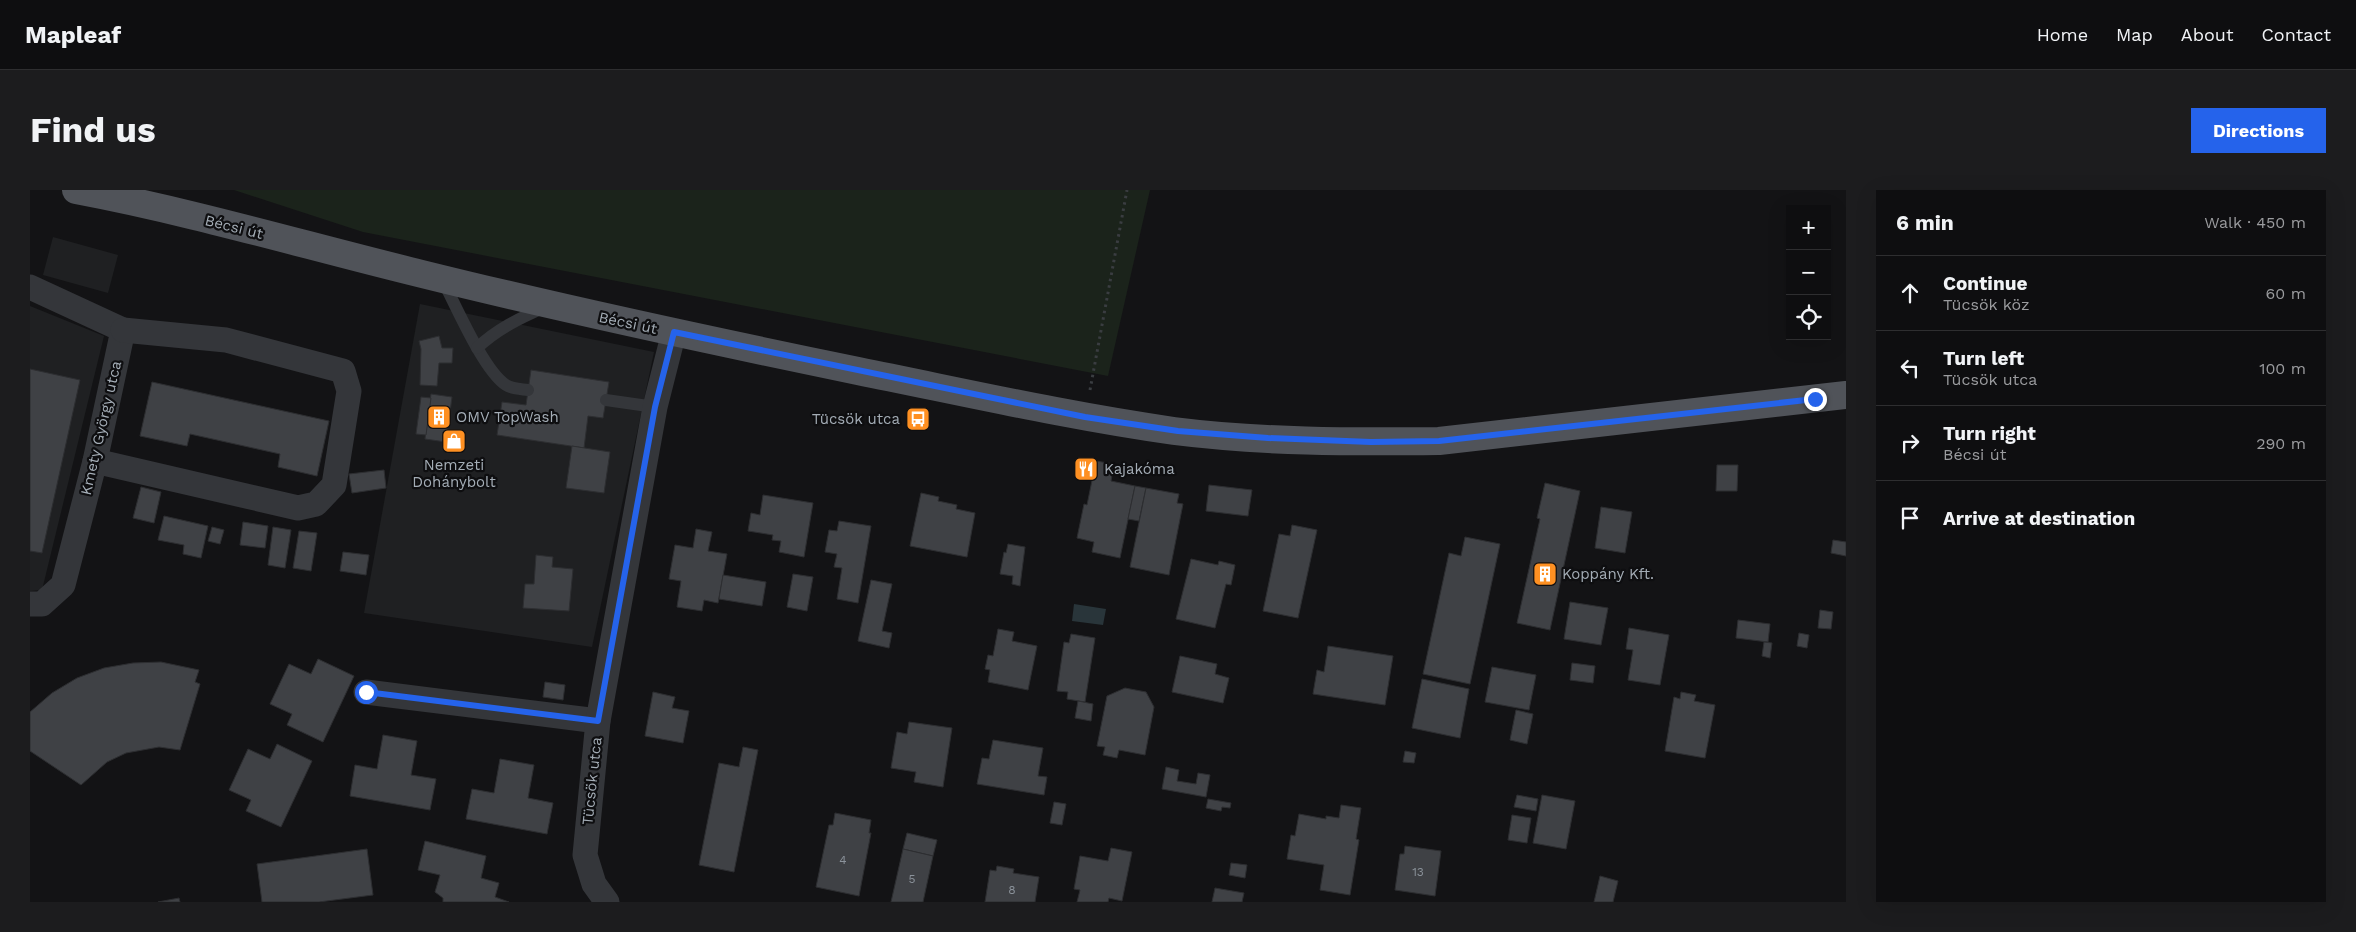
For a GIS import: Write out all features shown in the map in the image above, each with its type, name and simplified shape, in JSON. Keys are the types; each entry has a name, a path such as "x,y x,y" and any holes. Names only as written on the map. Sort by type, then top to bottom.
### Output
{"main road":[{"name":"Bécsi út","path":"76,190 121,195 442,279 550,305 1085,417 1178,431 1268,438 1371,442 1439,441 1846,395"}],"street":[{"path":"30,287 123,330 226,340 343,371 348,391 334,485 316,504 298,508 95,460"},
{"name":"Kmety György utca","path":"30,604 42,604 63,585 95,460 123,330"},
{"name":"Tücsök utca","path":"596,896 585,855 598,721 655,407 674,332"},
{"path":"366,692 598,721"}],"lane":[{"path":"442,279 477,348 495,375 504,383 528,390"},
{"path":"477,348 492,334 513,321 550,305"},
{"path":"606,400 655,407"}],"path":[{"path":"1085,417 1127,190"}],"shaded area":[{"path":"234,190 1150,190 1108,376 363,232"},
{"path":"53,237 118,255 108,293 43,275"},
{"path":"420,304 654,352 592,647 364,613"},
{"path":"30,306 104,336 42,590 30,591"},
{"path":"1074,604 1106,609 1103,625 1072,621"}],"building":[{"path":"439,336 442,348 453,348 452,363 439,363 437,386 420,385 421,349 419,341"},
{"path":"30,369 80,380 42,553 30,551"},
{"path":"531,370 609,382 603,418 588,416 584,448 497,435 502,402 526,405"},
{"path":"152,382 329,421 317,476 278,467 280,454 190,434 187,446 140,436"},
{"name":"OMV TopWash","path":"431,394 452,397 446,442 425,439"},
{"path":"421,397 431,398 426,435 416,434"},
{"path":"572,446 610,452 604,493 566,488"},
{"path":"1096,461 1114,464 1111,481 1135,486 1120,558 1092,552 1094,542 1077,538 1084,504 1087,505"},
{"path":"1717,465 1738,465 1737,491 1716,491"},
{"path":"384,470 386,488 352,493 349,474"},
{"name":"Koppány Kft.","path":"1545,483 1580,491 1550,630 1517,623 1540,519 1537,518"},
{"path":"1209,485 1252,490 1248,516 1206,511"},
{"path":"1135,486 1146,488 1139,521 1128,519"},
{"path":"141,487 161,492 154,523 133,518"},
{"path":"1146,488 1179,494 1177,503 1183,504 1169,575 1130,567"},
{"path":"921,493 939,497 938,501 957,505 956,509 975,513 967,557 910,546"},
{"path":"763,495 813,503 804,557 779,552 781,541 772,540 773,535 748,531 751,513 760,515"},
{"path":"1601,507 1632,512 1625,553 1595,548"},
{"path":"164,516 208,526 201,558 183,554 184,545 158,540"},
{"path":"839,521 871,526 858,603 837,599 842,568 834,567 837,554 825,552 829,530 837,531"},
{"path":"243,522 268,526 265,548 240,545"},
{"path":"1292,525 1317,530 1298,618 1263,611 1279,534 1290,536"},
{"path":"212,527 224,530 220,544 208,541"},
{"path":"273,527 291,530 285,568 268,565"},
{"path":"696,529 712,532 708,551 727,554 718,603 704,600 702,611 677,607 681,581 669,579 675,545 693,548"},
{"path":"299,531 317,533 311,571 293,568"},
{"path":"1465,537 1500,544 1470,684 1423,674 1449,553 1461,556"},
{"path":"1833,540 1846,542 1846,556 1831,553"},
{"path":"1008,544 1025,547 1020,586 1012,584 1013,576 1000,574 1004,552 1006,553"},
{"path":"343,552 369,555 366,575 340,571"},
{"path":"536,555 553,557 552,567 573,569 569,611 523,608 525,584 534,584"},
{"path":"1191,559 1218,565 1219,561 1235,565 1231,585 1226,584 1215,628 1176,619"},
{"path":"793,574 813,577 807,611 787,607"},
{"path":"723,575 766,582 762,606 719,599"},
{"path":"871,580 892,584 882,631 892,633 889,648 858,641"},
{"path":"1570,602 1608,608 1601,645 1564,639"},
{"path":"1820,610 1833,612 1831,629 1818,628"},
{"path":"1738,620 1770,624 1768,642 1736,638"},
{"path":"1629,628 1669,635 1660,685 1628,680 1633,650 1626,649"},
{"path":"998,629 1014,632 1012,641 1037,646 1028,690 988,682 990,670 985,669 988,655 993,656"},
{"path":"1799,633 1809,635 1807,648 1797,646"},
{"path":"1071,634 1095,638 1085,702 1067,699 1068,692 1057,691 1064,642 1069,643"},
{"path":"1764,642 1772,643 1770,658 1762,656"},
{"path":"1328,646 1393,656 1385,705 1313,694 1317,670 1324,672"},
{"path":"1180,656 1217,664 1215,674 1229,678 1223,703 1172,692"},
{"path":"318,659 354,676 323,742 287,725 292,714 270,704 289,664 311,674"},
{"path":"161,662 199,670 195,682 200,684 180,750 159,747 126,753 107,762 81,785 30,751 30,712 52,693 77,678 104,668 133,663"},
{"path":"1572,663 1595,666 1593,683 1570,680"},
{"path":"1492,667 1536,675 1529,710 1485,702"},
{"path":"1422,679 1469,689 1460,738 1412,728"},
{"path":"545,682 565,685 563,700 543,697"},
{"path":"1125,688 1146,692 1154,707 1145,755 1119,750 1117,758 1103,755 1105,747 1097,746 1107,696"},
{"path":"653,692 675,697 672,708 689,711 683,743 645,736"},
{"path":"1681,692 1696,695 1694,701 1715,705 1705,758 1665,751 1674,697 1680,699"},
{"path":"1078,701 1093,704 1091,721 1075,718"},
{"path":"1516,710 1533,714 1527,744 1510,740"},
{"path":"909,722 952,728 943,787 914,782 916,772 891,768 897,732 907,734"},
{"path":"383,735 417,741 411,775 436,779 430,810 350,796 355,765 377,769"},
{"path":"993,740 1043,748 1038,776 1047,777 1044,795 977,784 982,758 989,759"},
{"path":"277,744 312,761 281,827 246,811 251,800 229,790 248,749 270,759"},
{"path":"743,747 758,750 734,872 699,865 719,763 739,767"},
{"path":"1405,751 1416,753 1414,763 1403,762"},
{"path":"500,759 534,765 528,798 553,803 547,834 466,819 472,789 494,793"},
{"path":"1166,767 1179,770 1177,781 1196,784 1198,773 1210,775 1206,797 1162,789"},
{"path":"1517,795 1538,799 1536,811 1514,807"},
{"path":"1542,795 1575,801 1566,849 1533,843"},
{"path":"1208,799 1231,803 1230,808 1222,807 1221,811 1206,808"},
{"path":"1054,802 1066,804 1062,825 1050,823"},
{"path":"1341,805 1361,808 1356,839 1359,840 1350,895 1320,890 1324,865 1287,859 1291,835 1295,836 1299,814 1326,819 1326,816 1339,818"},
{"path":"835,813 871,820 869,833 871,833 859,896 816,887 829,825 833,825"},
{"path":"1512,815 1531,818 1527,843 1508,840"},
{"path":"907,833 937,840 933,856 903,849"},
{"path":"425,841 486,856 481,878 499,883 495,897 509,902 443,902 443,898 435,892 440,875 418,870"},
{"path":"1405,846 1441,851 1435,896 1395,890 1400,854 1404,854"},
{"path":"1111,848 1132,852 1122,901 1109,898 1108,902 1077,902 1080,890 1074,889 1080,856 1108,861"},
{"path":"367,849 373,895 319,902 262,902 257,864"},
{"path":"903,849 933,856 923,902 891,902"},
{"path":"1231,863 1247,865 1245,878 1229,875"},
{"path":"997,866 1014,869 1013,873 1039,877 1035,902 985,902 990,870 996,871"},
{"path":"1600,876 1618,881 1613,902 1594,902"},
{"path":"1215,888 1244,893 1242,902 1212,902"},
{"path":"179,898 180,902 158,902"}],"place":[{"name":"OMV TopWash","path":"439,417"},
{"name":"Tücsök utca","path":"918,419"},
{"name":"Nemzeti Dohánybolt","path":"454,441"},
{"name":"Kajakóma","path":"1086,469"},
{"name":"Koppány Kft.","path":"1545,574"}],"route":[{"path":"366,692 598,721 655,407 674,332 739,347 1085,417 1178,431 1268,438 1371,442 1439,441 1815,399"}]}
